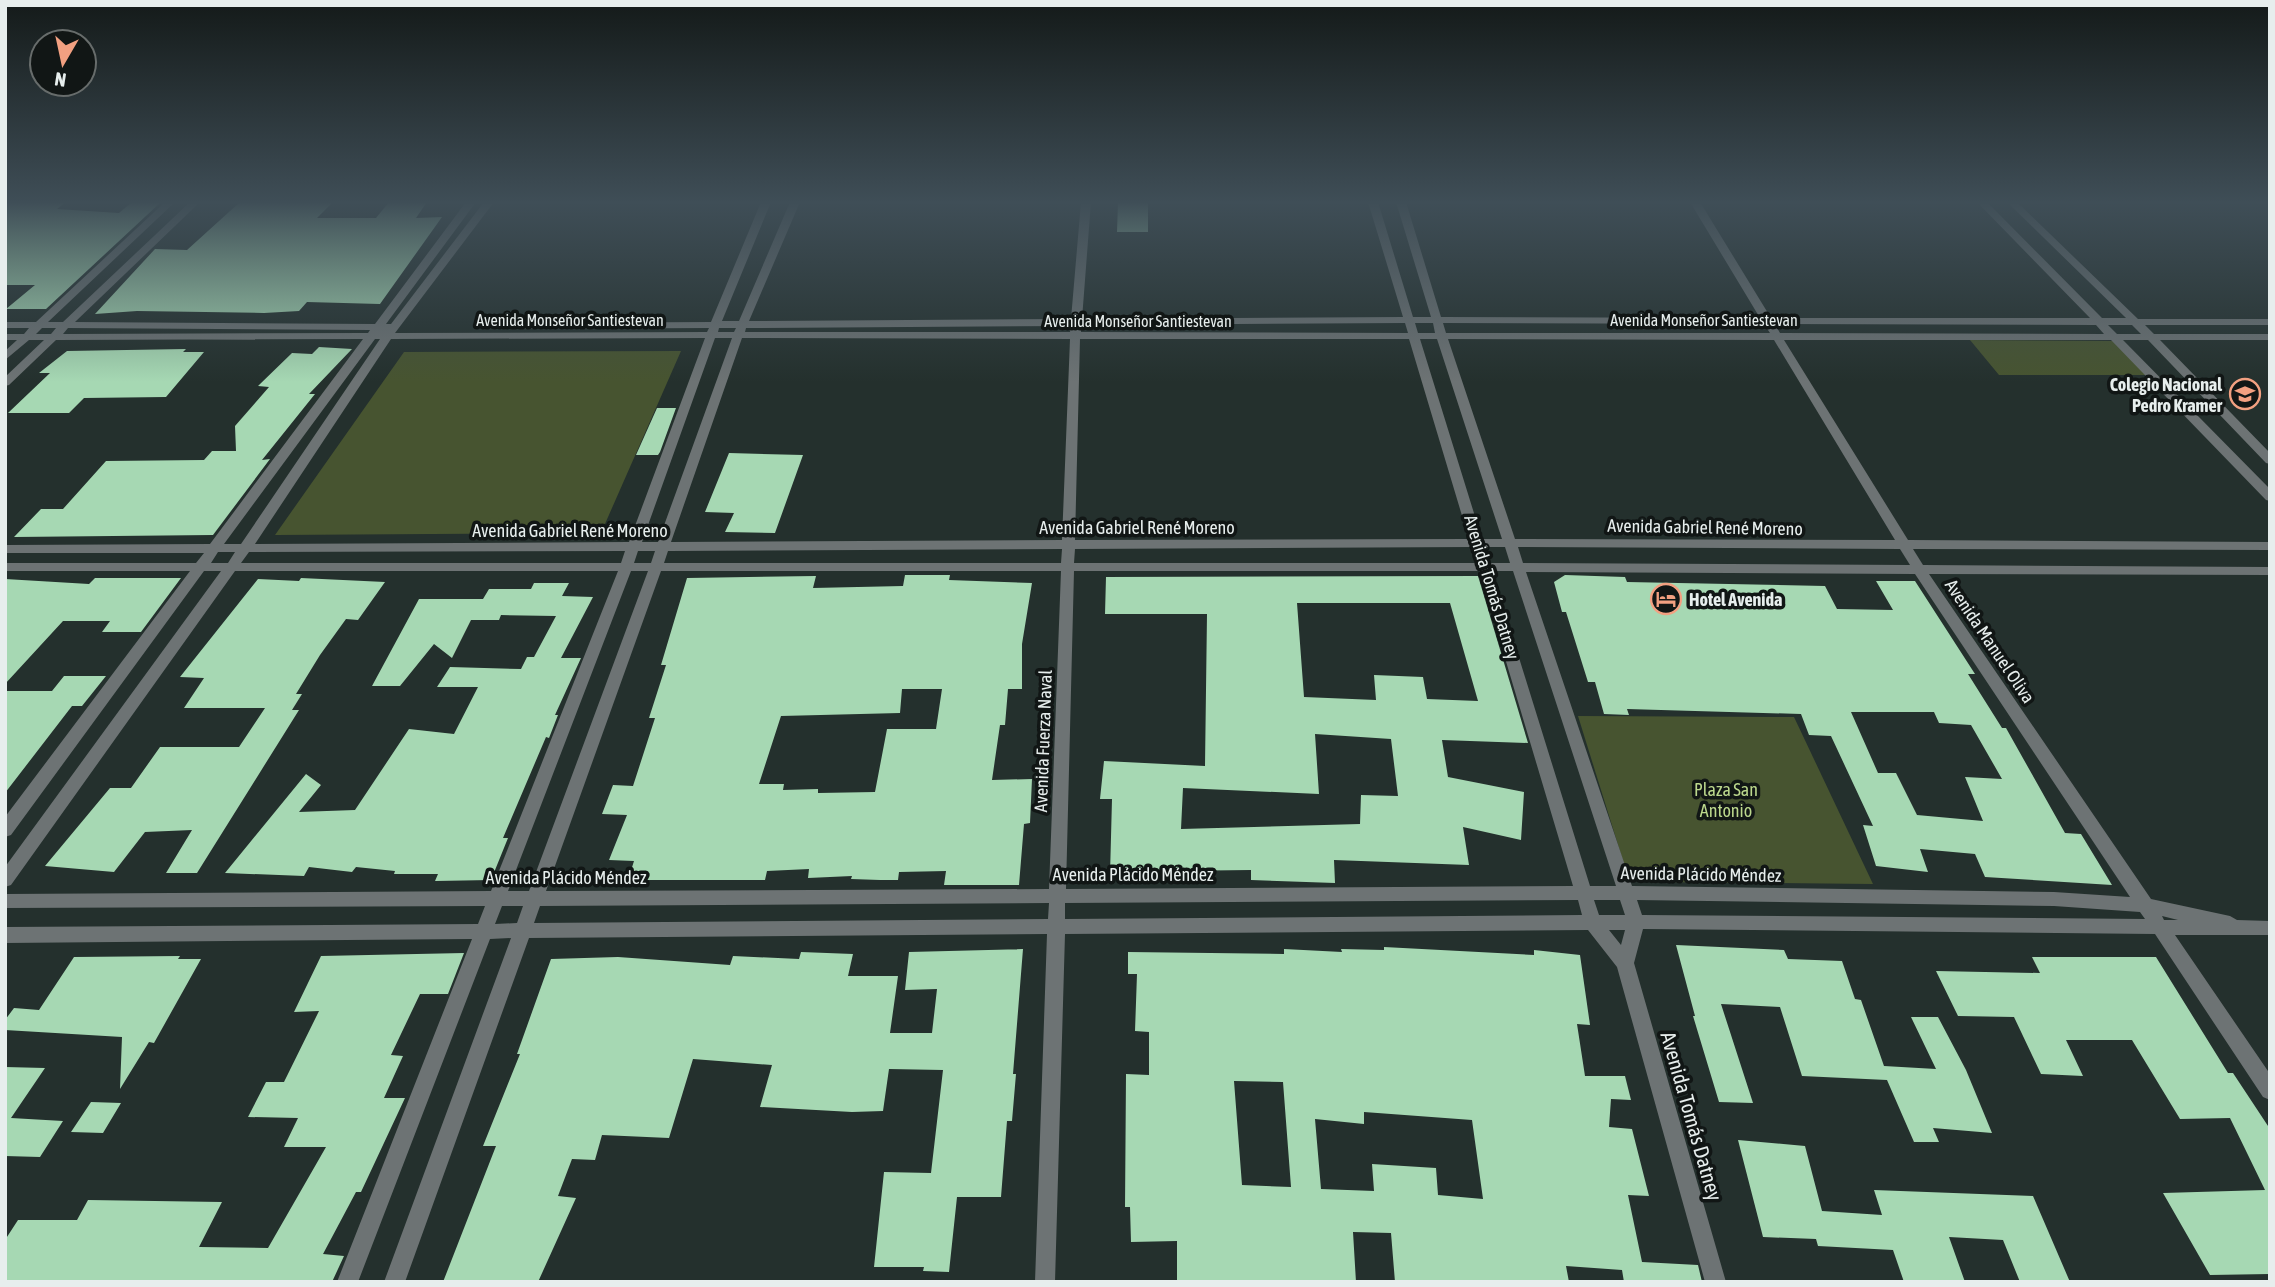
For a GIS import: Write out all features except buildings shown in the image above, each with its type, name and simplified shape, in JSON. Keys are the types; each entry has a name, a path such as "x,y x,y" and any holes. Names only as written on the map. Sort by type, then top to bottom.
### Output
{"street":[{"path":"5,356 107,262"},
{"path":"5,383 133,262"},
{"path":"5,830 203,566 425,262"},
{"path":"5,880 246,548 392,332 444,262"},
{"path":"347,1282 634,547 742,262"},
{"path":"394,1282 656,567 739,330 769,262"},
{"name":"Avenida Fuerza Naval","path":"1045,1282 1076,330 1081,262"},
{"name":"Avenida Tomás Datney","path":"1392,262 1593,923 1625,963 1716,1282"},
{"name":"Avenida Tomás Datney","path":"1419,262 1636,922"},
{"name":"Avenida Manuel Oliva","path":"1731,262 1920,571 2158,929 2270,1091"},
{"path":"2041,262 2270,497"},
{"path":"2074,262 2270,460"},
{"name":"Avenida Monseñor Santiestevan","path":"1076,330 1437,320 2270,323"},
{"name":"Avenida Monseñor Santiestevan","path":"5,325 372,332"},
{"name":"Avenida Monseñor Santiestevan","path":"5,337 372,332 1076,330 1416,337 2270,337"},
{"name":"Avenida Gabriel René Moreno","path":"5,549 1479,543 1906,547 2270,546"},
{"name":"Avenida Gabriel René Moreno","path":"5,567 1518,567 2270,571"},
{"name":"Avenida Plácido Méndez","path":"5,901 1626,893 2054,899 2142,905 2264,928"},
{"path":"1625,963 1636,922"},
{"name":"Avenida Plácido Méndez","path":"5,935 1636,922 2264,928"}],"green space":[{"path":"1970,340 2114,341 2147,375 1999,375"},
{"path":"681,351 601,533 275,535 404,352"},
{"name":"Plaza San Antonio","path":"1578,716 1794,717 1873,884 1656,882 1631,873 1624,864"}],"place":[{"name":"Colegio Nacional Pedro Kramer","path":"2245,394"},
{"name":"Hotel Avenida","path":"1666,599"}]}
